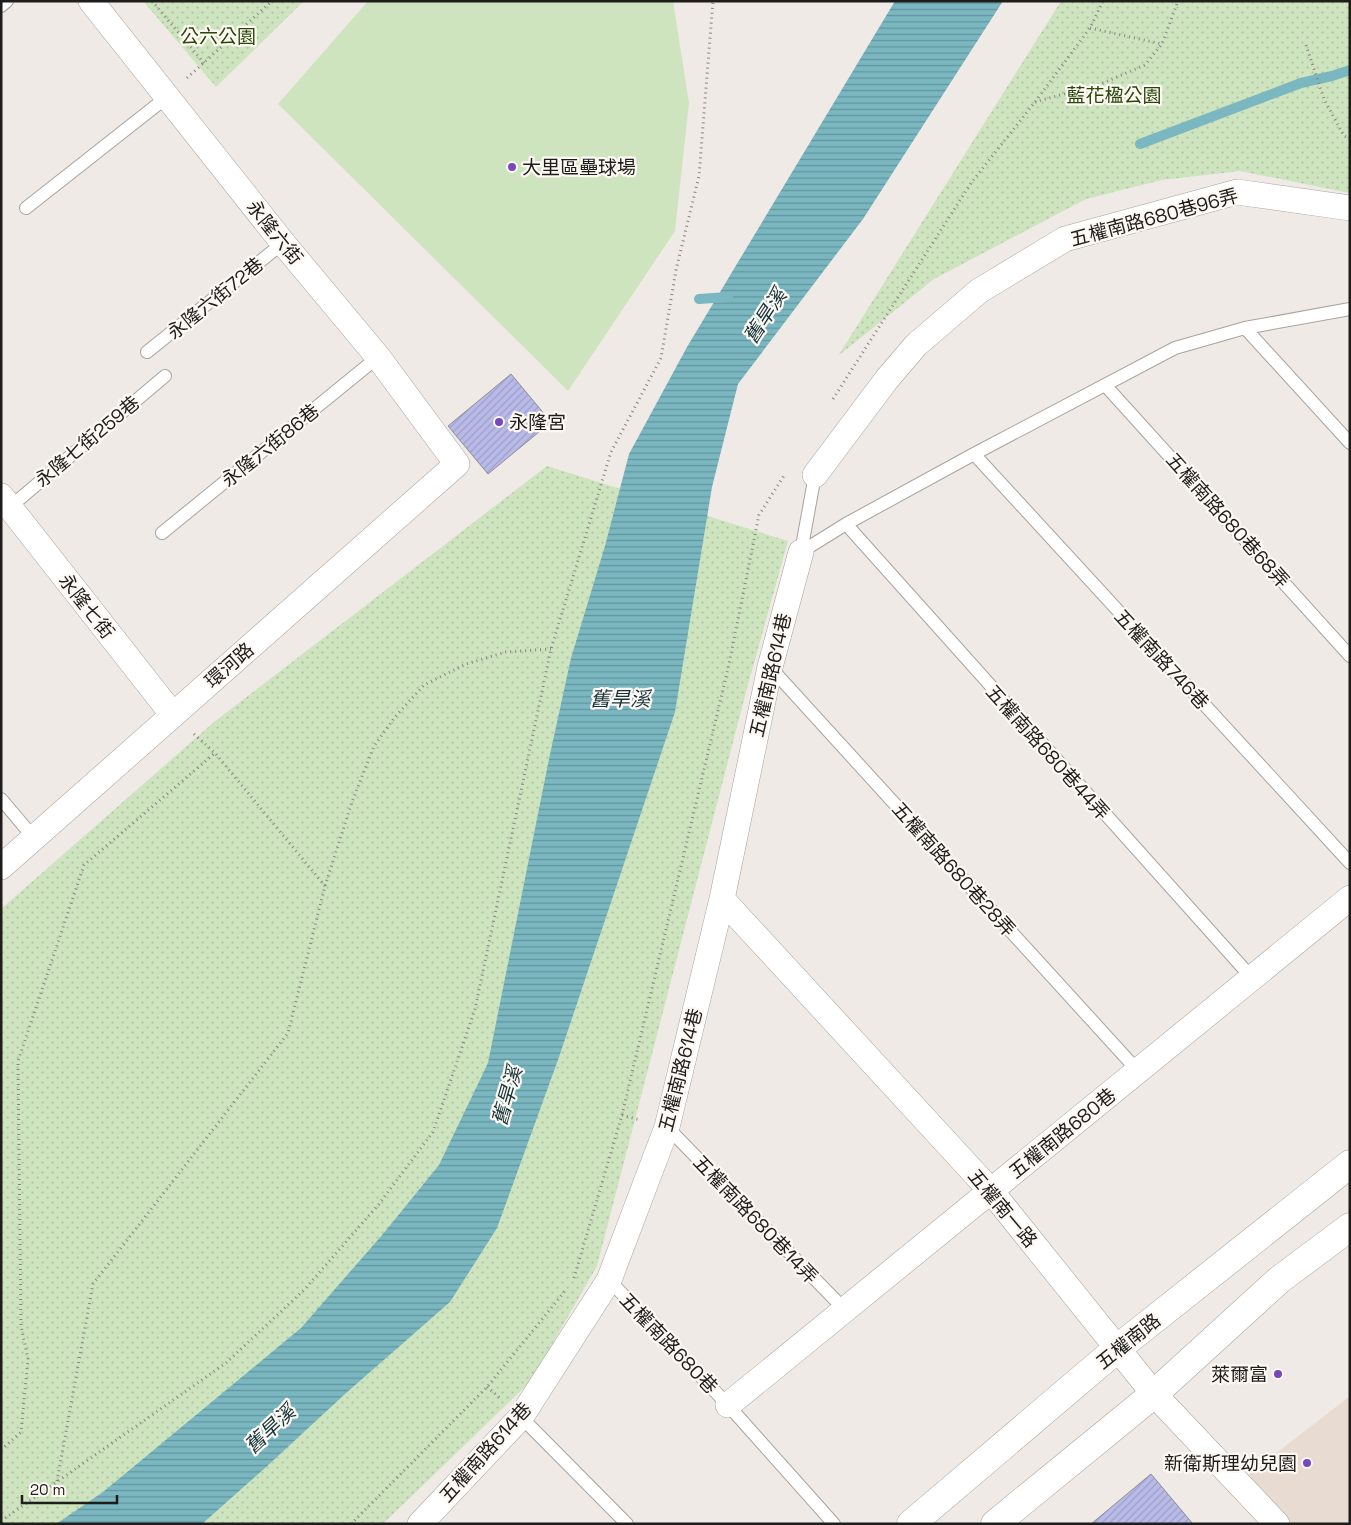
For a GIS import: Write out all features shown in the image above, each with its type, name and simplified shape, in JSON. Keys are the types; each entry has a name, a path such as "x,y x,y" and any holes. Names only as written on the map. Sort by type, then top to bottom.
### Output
{"main road":[{"name":"五權南路","path":"911,1524 1118,1348 1350,1164"},
{"path":"995,1524 1154,1394 1279,1280 1350,1227"}],"street":[{"name":"永隆六街","path":"91,1 283,243 378,357 457,464"},
{"name":"五權南路680巷96弄","path":"815,475 887,379 916,345 979,291 1065,239 1237,192 1350,208"},
{"name":"環河路","path":"1,867 457,464"},
{"name":"永隆七街","path":"5,502 173,715"},
{"name":"五權南路614巷","path":"420,1524 521,1417 609,1280 667,1127 722,899 770,667 801,552"},
{"name":"五權南路680巷","path":"728,1405 1350,898"},
{"name":"五權南一路","path":"722,899 991,1191 1154,1394 1277,1524"}],"lane":[{"path":"1,6 7,1"},
{"path":"26,208 167,97"},
{"name":"永隆六街72巷","path":"147,352 283,243"},
{"path":"801,552 846,524 974,454 1176,348 1245,328 1350,309"},
{"path":"1245,328 1350,443"},
{"name":"永隆六街86巷","path":"162,533 378,357"},
{"name":"永隆七街259巷","path":"5,502 165,376"},
{"name":"五權南路680巷68弄","path":"1105,385 1350,656"},
{"name":"五權南路746巷","path":"974,454 1350,863"},
{"path":"801,552 815,475"},
{"name":"五權南路680巷44弄","path":"846,524 1252,978"},
{"name":"五權南路680巷28弄","path":"770,667 1138,1071"},
{"path":"1,799 34,838"},
{"name":"五權南路680巷14弄","path":"667,1127 845,1310"},
{"name":"五權南路680巷","path":"609,1280 728,1405 834,1524"},
{"path":"521,1417 627,1524"}],"path":[{"path":"152,1 204,64 272,1"},
{"path":"1,1521 226,1363 305,1289 379,1204 433,1132 475,1009 550,649 611,452 661,358 676,270 699,176 713,1"},
{"path":"833,400 971,183 1090,28 1103,1"},
{"path":"1035,102 1103,83 1145,65 1162,44 1178,1"},
{"path":"1090,28 1162,44"},
{"path":"1306,45 1324,99 1344,136 1350,139"},
{"path":"573,1281 622,1115 729,664 760,515 786,474"},
{"path":"57,1482 93,1284 288,1034 326,886 352,802 374,746 395,717 424,685 466,664 506,652 550,649"},
{"path":"1,1450 21,1432 28,1359 22,1326 18,1061 84,865 215,753 326,886"},
{"path":"351,1524 487,1386 567,1288"}],"shaded area":[{"name":"新衛斯理幼兒園","path":"1350,1396 1350,1524 1286,1524 1243,1479"}],"green space":[{"name":"公六公園","path":"143,1 304,1 216,87"},
{"name":"大里區壘球場","path":"368,1 673,1 689,103 675,231 568,391 278,104"},
{"name":"藍花楹公園","path":"1061,1 1350,1 1350,193 1240,171 1162,180 1086,199 934,279 838,356"},
{"path":"547,466 788,541 746,692 597,1266 531,1381 383,1524 1,1524 1,909 214,722"}],"water":[{"name":"舊旱溪","path":"895,1 1003,1 863,219 738,384 712,487 675,712 559,1057 497,1228 450,1302 202,1524 56,1524 103,1492 301,1328 383,1234 439,1165 488,1063 571,658 605,546 629,454 687,347"}],"building":[{"path":"511,374 551,422 488,474 448,426"},
{"path":"1151,1474 1193,1524 1091,1524"}],"waterway":[{"path":"1140,144 1301,83 1350,70"},
{"path":"699,299 728,297"}],"place":[{"name":"大里區壘球場","path":"512,167"},
{"name":"永隆宮","path":"499,422"},
{"name":"萊爾富","path":"1278,1374"},
{"name":"新衛斯理幼兒園","path":"1307,1463"}]}
